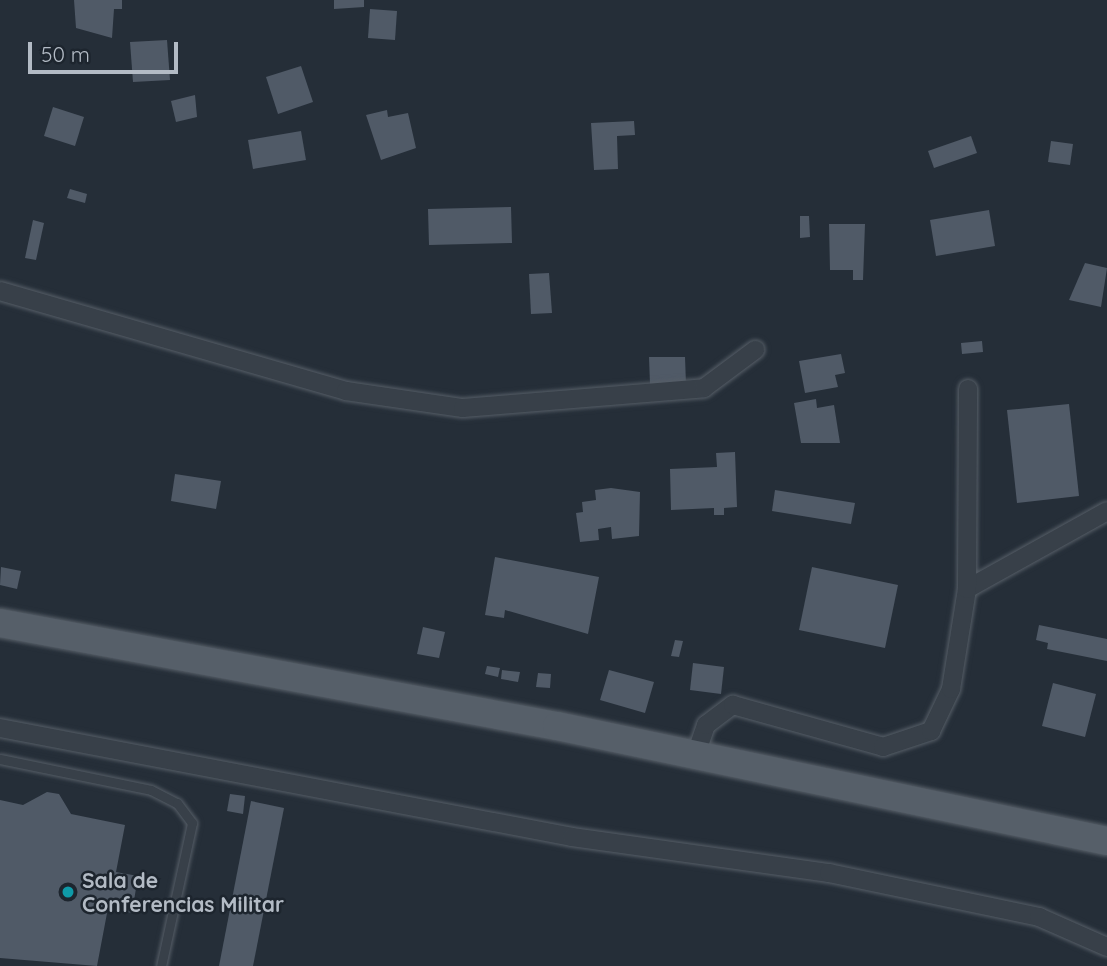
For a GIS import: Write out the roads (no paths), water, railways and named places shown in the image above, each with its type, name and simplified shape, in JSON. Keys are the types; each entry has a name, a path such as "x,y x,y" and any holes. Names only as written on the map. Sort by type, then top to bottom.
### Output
{"main road":[{"path":"0,624 695,757 1107,841"}],"street":[{"path":"0,291 346,391 463,408 704,388 755,350"},
{"path":"695,757 706,725 733,705 883,747 931,732 951,689 967,589 968,390"},
{"path":"967,589 1107,511"},
{"path":"0,728 558,834 829,873 1039,917 1107,947"}],"lane":[{"path":"0,759 151,790 177,803 192,822 161,966"}],"place":[{"name":"Sala de Conferencias Militar","path":"68,892"}]}
